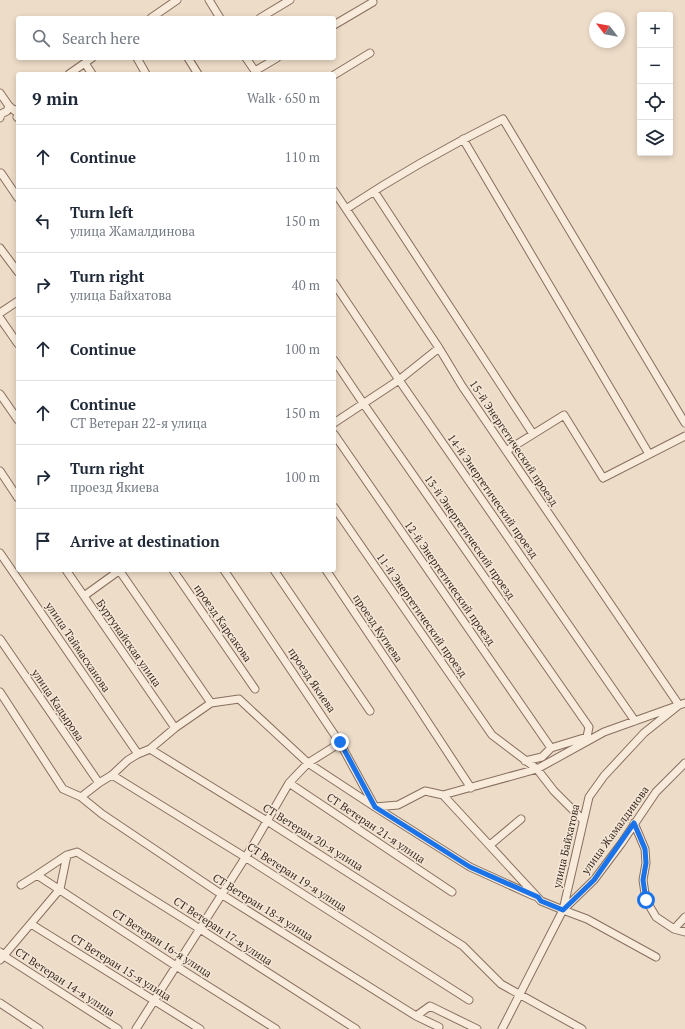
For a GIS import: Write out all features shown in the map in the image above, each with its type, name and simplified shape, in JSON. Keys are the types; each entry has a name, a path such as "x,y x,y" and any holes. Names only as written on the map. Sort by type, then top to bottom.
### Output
{"street":[{"path":"162,15 177,0"},
{"path":"208,0 219,16"},
{"path":"263,16 290,0"},
{"path":"336,24 373,2"},
{"path":"336,74 370,53"},
{"path":"72,72 89,60"},
{"path":"138,60 145,72"},
{"path":"189,60 197,72"},
{"path":"247,60 255,72"},
{"path":"257,72 274,60"},
{"path":"84,63 91,72"},
{"path":"0,93 9,106 16,110"},
{"path":"0,118 1,114 7,111 9,106"},
{"path":"346,209 463,139 503,119 685,423"},
{"path":"463,139 649,454"},
{"path":"1,173 16,195"},
{"path":"374,191 533,434"},
{"name":"15-й Энергетический проезд","path":"336,194 506,451 682,704"},
{"path":"0,248 16,269"},
{"name":"14-й Энергетический проезд","path":"336,287 635,720"},
{"path":"0,313 16,302"},
{"path":"0,318 16,341"},
{"path":"336,422 399,380 439,348"},
{"name":"13-й Энергетический проезд","path":"336,363 589,727 587,737"},
{"path":"0,394 16,417"},
{"path":"506,451 564,415 603,478 685,436"},
{"name":"12-й Энергетический проезд","path":"336,437 550,746"},
{"path":"0,471 16,495"},
{"name":"11-й Энергетический проезд","path":"336,510 492,735 537,769 554,791 583,820"},
{"name":"улица Таймасханова","path":"0,553 138,754"},
{"name":"Буртунайская улица","path":"67,572 175,728"},
{"path":"84,596 116,572"},
{"path":"120,572 211,703"},
{"name":"проезд Карсакова","path":"174,572 255,689"},
{"name":"проезд Якиева","path":"225,572 340,742 375,807"},
{"path":"275,572 370,711"},
{"name":"проезд Кугиева","path":"327,572 412,698 470,788"},
{"name":"улица Кадырова","path":"0,639 99,783"},
{"name":"СТ Ветеран 18-я улица","path":"0,692 63,789 81,797 102,814 221,894 416,1016 439,1027"},
{"path":"81,797 112,775 128,760 150,749 175,728 211,703 239,699 308,762 375,807 470,867 538,897"},
{"path":"525,761 542,757 550,746 604,732 682,704"},
{"name":"улица Байхатова","path":"443,795 541,901 563,910 588,797 604,776 644,734 682,704"},
{"path":"375,807 398,805 425,791 443,795 537,769 604,732"},
{"path":"136,1029 245,857 289,783 308,762 340,742"},
{"name":"СТ Ветеран 20-я улица","path":"150,749 267,821 463,946 501,984 582,1029"},
{"name":"улица Жамалдинова","path":"563,910 594,880 656,792 685,763"},
{"name":"СТ Ветеран 19-я улица","path":"112,775 245,857 469,1000"},
{"name":"СТ Ветеран 21-я улица","path":"289,783 452,892"},
{"path":"490,845 521,818"},
{"path":"634,823 645,849 646,863 643,880 646,900 656,917 674,929 685,932"},
{"name":"СТ Ветеран 17-я улица","path":"67,854 78,852 200,928 356,1029"},
{"path":"21,885 67,854"},
{"path":"1,956 31,924 60,889 67,854"},
{"name":"СТ Ветеран 16-я улица","path":"37,875 176,966 276,1029"},
{"path":"502,1029 563,910 587,919 656,957"},
{"path":"674,929 685,917"},
{"name":"СТ Ветеран 15-я улица","path":"31,924 200,1029"},
{"name":"СТ Ветеран 14-я улица","path":"1,956 118,1029"},
{"path":"0,1003 39,1029"},
{"path":"416,1016 430,1006 477,1029"}],"route":[{"path":"340,742 375,807 470,867 538,897 541,901 563,910 594,880 621,844 634,823 645,849 646,863 643,880 646,900"}]}
